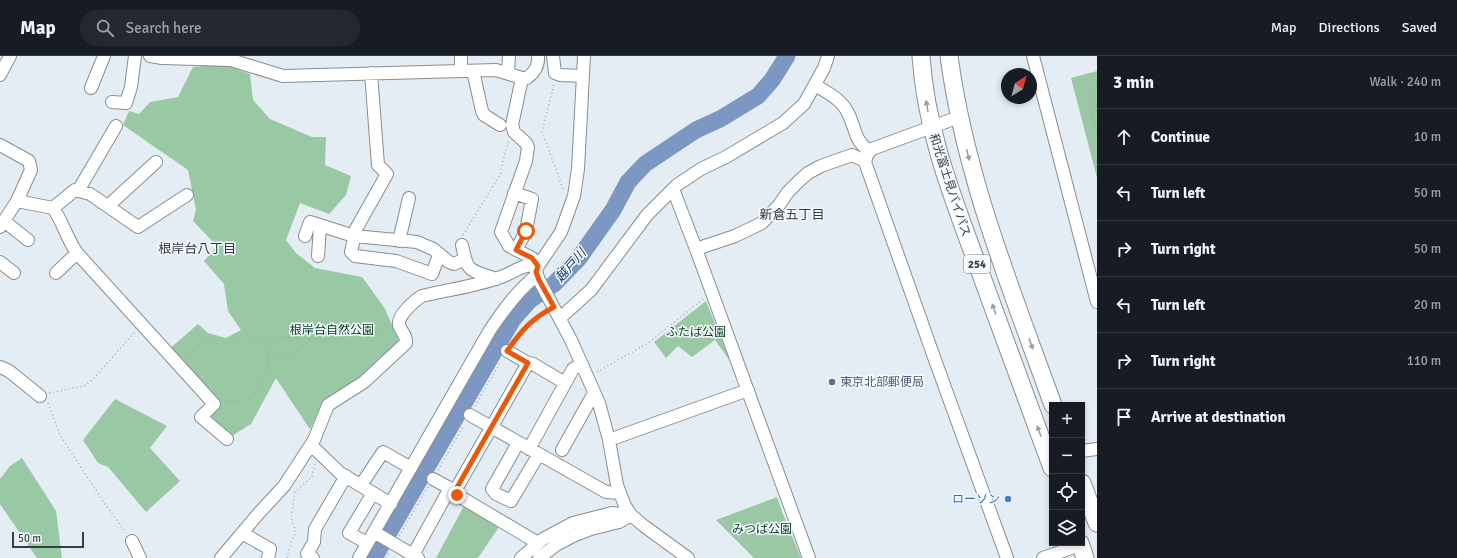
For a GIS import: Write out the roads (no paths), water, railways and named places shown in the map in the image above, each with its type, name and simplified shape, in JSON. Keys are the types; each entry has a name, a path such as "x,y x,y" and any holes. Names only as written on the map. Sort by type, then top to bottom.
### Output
{"highway":[{"name":"和光富士見バイパス","path":"921,56 924,90 931,128 960,218 1049,460"},
{"name":"和光富士見バイパス","path":"949,56 958,117 974,180 1052,402"},
{"path":"1085,491 1097,523"}],"street":[{"path":"0,75 10,56"},
{"path":"92,88 104,56"},
{"path":"112,102 126,103 131,87 135,56"},
{"path":"150,56 162,58 240,59 284,76 496,70 522,78 527,78 536,69 538,56"},
{"path":"461,56 461,71"},
{"path":"508,73 509,56"},
{"path":"553,56 555,73 560,76 583,76"},
{"path":"359,558 367,543 375,533 490,330 506,306 528,282 538,274 561,232 574,196 576,183 584,56"},
{"path":"560,318 591,290 647,215 682,181 783,123 804,104 824,68 828,56"},
{"path":"1033,56 1097,302"},
{"path":"473,71 482,111 484,115 500,125"},
{"path":"371,73 378,165 387,174 356,229 351,252 355,256 396,261 432,274 439,255"},
{"path":"522,78 512,125 514,132 526,143 528,147 526,161 501,232 509,246 532,258 538,274"},
{"path":"815,85 839,101 848,114 860,144 867,156"},
{"path":"958,117 872,149 867,156 866,167 1007,558"},
{"path":"78,191 116,126"},
{"path":"0,145 29,161 31,170 17,201 2,224 28,240"},
{"path":"696,249 735,236 762,223 799,181 821,166 852,155 867,156"},
{"path":"108,206 156,162"},
{"path":"673,189 809,558"},
{"path":"53,208 75,190 90,194 138,227 187,195"},
{"path":"514,193 532,199 526,231 516,250"},
{"path":"399,241 409,198"},
{"path":"17,201 53,208 71,245 77,253 214,404 201,417 227,439"},
{"path":"304,236 310,222 354,236 417,242 454,264 465,259"},
{"path":"318,256 320,226"},
{"path":"462,245 465,259 469,268 476,273 496,279"},
{"path":"56,274 77,253"},
{"path":"0,262 14,274"},
{"path":"221,558 258,513 284,486 311,445 328,405 364,382 406,343 406,338 399,324 400,317 416,300 422,296 496,279 534,264 598,403 609,440 617,485 620,493 632,515 644,526 688,558"},
{"path":"507,351 565,383"},
{"path":"375,533 415,556 452,489 492,428 528,363"},
{"path":"529,449 572,369 581,364"},
{"path":"0,367 10,371 42,395"},
{"path":"609,440 748,390"},
{"path":"562,450 594,393"},
{"path":"470,415 606,492 620,493"},
{"path":"311,445 340,473 391,504"},
{"path":"1085,451 1097,449"},
{"path":"361,485 383,452 411,468"},
{"path":"313,558 307,554 314,542 315,528 346,476"},
{"path":"433,479 452,489 457,495 538,542"},
{"path":"367,543 349,532 373,493"},
{"path":"521,558 538,542 573,523 612,513 632,515"},
{"path":"539,558 556,545 573,536 591,529 619,522 632,515"},
{"path":"242,533 270,549 268,558"},
{"path":"132,541 140,558"},
{"path":"1043,558 1082,548"}],"waterway":[{"name":"越戸川","path":"374,558 513,319 530,300 554,284 579,258 613,210 628,182 645,164 696,130 720,119 758,96 772,80 787,56"}],"place":[{"name":"東京北部郵便局","path":"832,382"},
{"name":"ローソン","path":"1008,499"}],"district":[{"name":"新倉五丁目","path":"792,214"},
{"name":"根岸台八丁目","path":"197,248"}],"park label":[{"name":"根岸台自然公園","path":"332,330"},
{"name":"ふたば公園","path":"696,332"},
{"name":"みつば公園","path":"762,529"}]}
